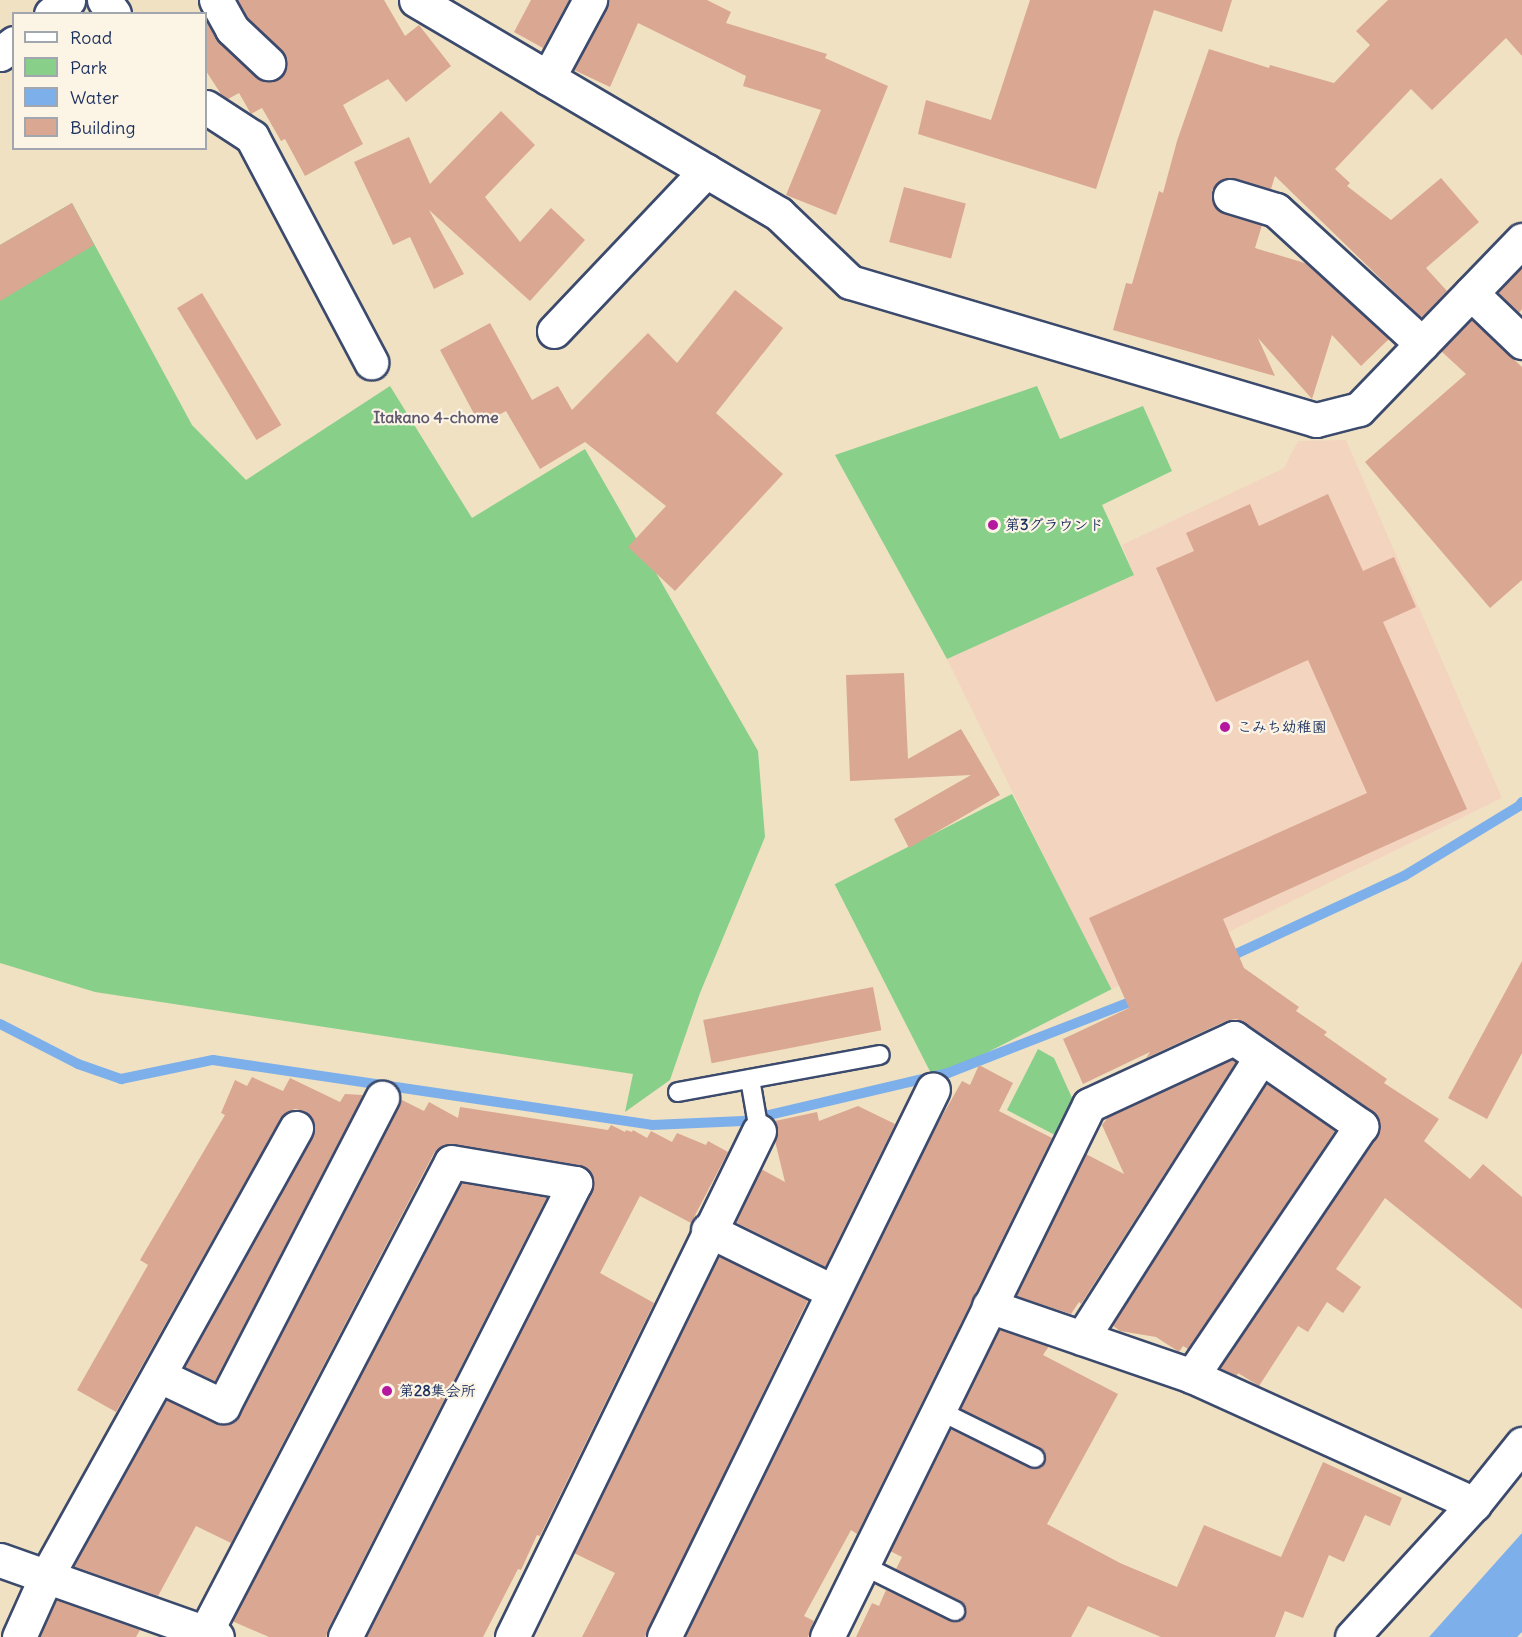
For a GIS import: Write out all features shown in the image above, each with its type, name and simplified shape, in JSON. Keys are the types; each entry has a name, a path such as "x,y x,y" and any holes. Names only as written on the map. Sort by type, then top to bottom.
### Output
{"street":[{"path":"53,12 68,0"},
{"path":"216,0 232,29 268,63"},
{"path":"416,0 779,214 850,282 1316,420 1359,409 1522,240"},
{"path":"548,78 590,0"},
{"path":"0,54 12,45"},
{"path":"207,108 252,136 371,362"},
{"path":"554,331 706,171"},
{"path":"1230,196 1276,210 1422,344"},
{"path":"1471,293 1522,342"},
{"path":"827,1637 1089,1105 1234,1038 1361,1126 1192,1376"},
{"path":"1082,1338 1261,1057"},
{"path":"664,1637 933,1089"},
{"path":"159,1376 223,1406 382,1098"},
{"path":"19,1637 46,1577 296,1128"},
{"path":"512,1637 708,1230 759,1131"},
{"path":"0,1560 46,1577 160,1628 211,1635 451,1162 575,1183 345,1637"},
{"path":"708,1230 832,1291"},
{"path":"989,1306 1192,1376 1474,1504"},
{"path":"1352,1637 1474,1504 1522,1444"}],"lane":[{"path":"678,1092 880,1055"},
{"path":"750,1079 759,1131"},
{"path":"938,1410 1035,1458"},
{"path":"862,1565 955,1611"}],"shaded area":[{"name":"こみち幼稚園","path":"1346,440 1502,798 1110,990 947,659 1134,575 1122,545 1284,468 1298,441"}],"green space":[{"path":"72,203 192,425 246,480 390,386 472,518 585,449 758,751 765,837 700,993 670,1080 625,1112 633,1074 95,992 0,963 0,245"},
{"name":"第3グラウンド","path":"1037,386 1060,439 1143,406 1172,471 1102,505 1134,575 947,659 835,455"},
{"path":"1012,794 1111,989 934,1079 835,884"},
{"path":"1038,1049 1054,1058 1073,1100 1055,1135 1007,1110"}],"water":[{"path":"1522,1533 1522,1632 1517,1637 1429,1637"}],"building":[{"path":"237,0 384,0 405,36 419,25 451,66 406,102 388,79 343,105 363,144 305,176 285,139 281,141 262,108 251,114 239,93 228,99 221,94 207,73 207,22 219,42 256,77 264,81 274,81 282,75 286,68 286,58 281,50 247,17"},
{"path":"531,0 569,0 543,48 514,32"},
{"path":"609,0 707,0 731,12 726,23 827,54 825,58 888,86 836,215 786,195 821,110 743,86 746,76 638,23 610,87 574,70"},
{"path":"1030,0 1232,0 1222,32 1154,10 1096,189 918,134 926,100 991,120"},
{"path":"1388,0 1522,0 1522,56 1506,38 1432,110 1411,89 1335,169 1350,183 1347,186 1391,220 1441,178 1479,222 1426,268 1447,291 1421,318 1275,176 1271,189 1226,178 1218,182 1212,190 1212,201 1224,214 1262,225 1255,248 1308,264 1389,339 1361,366 1332,335 1312,399 1258,338 1275,376 1113,330 1126,283 1132,284 1159,191 1163,193 1177,141 1209,49 1269,68 1270,65 1334,83 1370,45 1356,31"},
{"path":"501,111 535,145 485,197 520,242 551,208 585,240 530,301 429,210 464,274 434,289 410,237 393,245 354,162 409,137 430,184"},
{"path":"904,187 966,204 951,259 889,242"},
{"path":"72,203 94,245 0,301 0,245"},
{"path":"1522,267 1522,309 1519,313 1497,292"},
{"path":"735,290 783,328 716,413 783,474 675,591 628,547 666,506 585,442 540,469 506,411 480,425 440,350 490,323 532,400 558,386 572,410 648,333 677,363"},
{"path":"202,293 281,425 256,440 177,308"},
{"path":"1471,319 1522,367 1522,580 1490,608 1365,462 1466,374 1441,351"},
{"path":"1328,494 1363,571 1394,557 1416,607 1383,622 1467,809 1223,919 1244,968 1299,1007 1296,1011 1327,1032 1324,1035 1387,1079 1384,1083 1439,1119 1424,1141 1470,1179 1483,1164 1522,1197 1522,1309 1385,1198 1336,1269 1361,1287 1343,1313 1327,1302 1308,1332 1298,1326 1259,1386 1238,1373 1237,1376 1220,1368 1377,1137 1380,1127 1378,1117 1245,1023 1236,1019 1226,1021 1146,1058 1150,1052 1083,1084 1063,1039 1129,1008 1089,918 1367,793 1308,660 1216,702 1156,568 1194,551 1186,533 1250,504 1259,526"},
{"path":"904,673 908,759 961,729 1000,795 909,848 894,819 971,775 850,781 846,675"},
{"path":"1522,961 1522,1053 1487,1119 1448,1098"},
{"path":"873,987 881,1030 712,1063 703,1020"},
{"path":"1232,1060 1236,1062 1081,1304 1079,1302 1071,1314 1016,1296 1086,1154 1124,1174 1102,1125 1108,1117"},
{"path":"979,1065 1013,1083 999,1111 1052,1138 857,1534 851,1530 804,1616 814,1621 808,1637 685,1637 928,1141 962,1081 970,1085"},
{"path":"252,1077 283,1091 290,1078 340,1102 345,1094 363,1095 215,1381 184,1367 312,1137 315,1128 312,1119 305,1111 295,1109 287,1112 280,1119 116,1412 77,1390 148,1265 140,1260 225,1115 221,1113 235,1080 247,1086"},
{"path":"1266,1083 1335,1131 1188,1349 1183,1346 1179,1352 1156,1337 1120,1331 1112,1325"},
{"path":"400,1099 424,1111 429,1102 458,1118 460,1107 608,1130 611,1125 625,1132 633,1130 647,1138 651,1131 672,1142 677,1133 706,1145 708,1141 728,1152 691,1223 640,1196 600,1273 654,1303 540,1536 537,1535 521,1570 518,1569 483,1637 366,1637 592,1191 594,1182 591,1174 578,1165 454,1144 442,1146 434,1153 231,1543 196,1526 158,1596 73,1566 166,1400 215,1423 225,1425 233,1422 239,1415"},
{"path":"858,1106 895,1124 825,1267 735,1222 761,1169 785,1182 775,1141 778,1130 775,1121 817,1112 819,1121"},
{"path":"461,1183 547,1197 328,1629 326,1637 269,1637 232,1621"},
{"path":"719,1256 808,1300 645,1637 582,1637 615,1573 574,1553"},
{"path":"999,1329 1049,1346 1043,1355 1118,1394 1047,1524 1120,1563 1177,1587 1204,1525 1281,1557 1323,1462 1402,1498 1390,1526 1365,1515 1344,1562 1329,1555 1303,1618 1285,1611 1275,1637 1161,1637 1088,1606 1071,1637 856,1637 872,1603 879,1606 886,1590 951,1621 961,1621 965,1615 965,1605 960,1601 896,1569 902,1557 890,1551 950,1429 1030,1468 1041,1468 1045,1462 1045,1452 1040,1448 960,1409"},
{"path":"56,1600 140,1630 136,1637 40,1637"}],"waterway":[{"path":"1225,959 1404,876 1522,802"},
{"path":"0,1024 78,1064 121,1079 213,1060 652,1125 743,1121 948,1073 1140,998"}],"place":[{"name":"第3グラウンド","path":"993,525"},
{"name":"こみち幼稚園","path":"1225,727"},
{"name":"第28集会所","path":"387,1391"}],"district":[{"name":"Itakano 4-chome","path":"436,417"}]}
